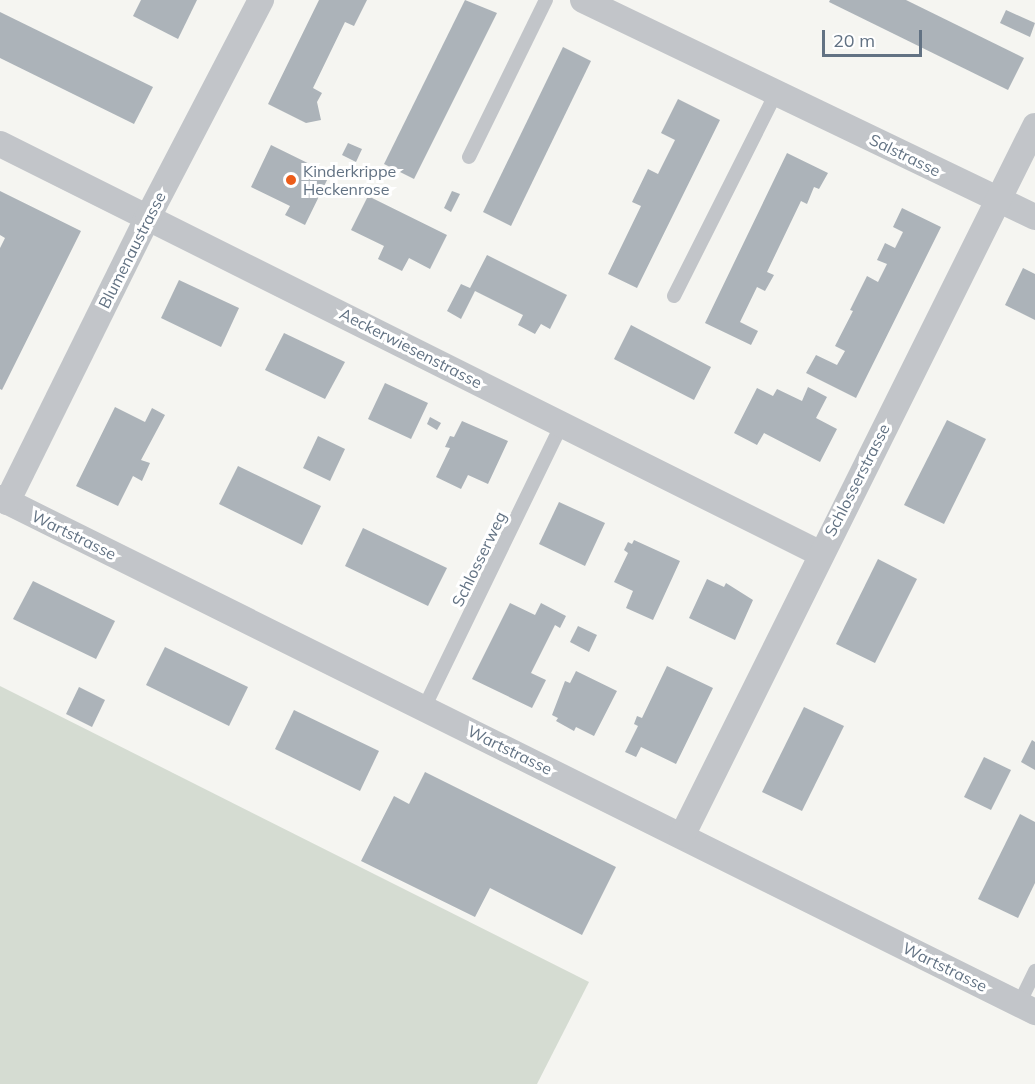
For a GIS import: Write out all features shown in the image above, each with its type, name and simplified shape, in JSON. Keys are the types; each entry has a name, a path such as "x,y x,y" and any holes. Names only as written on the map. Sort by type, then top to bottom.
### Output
{"street":[{"name":"Blumenaustrasse","path":"4,500 261,0"},
{"name":"Salstrasse","path":"583,0 1035,217"},
{"name":"Schlosserstrasse","path":"682,836 820,554 1035,126"},
{"name":"Aeckerwiesenstrasse","path":"0,144 820,554"},
{"name":"Wartstrasse","path":"4,500 1027,1008"}],"lane":[{"path":"469,157 546,0"},
{"path":"674,296 776,93"},
{"name":"Schlosserweg","path":"424,708 562,424"},
{"name":"Wartstrasse","path":"1027,1008 1035,971"}],"shaded area":[{"path":"0,686 589,982 537,1084 0,1084"}],"building":[{"path":"141,0 197,0 178,39 133,16"},
{"path":"319,0 367,0 354,26 345,22 313,88 322,93 317,102 321,120 306,123 268,104"},
{"path":"465,0 497,13 414,179 384,164"},
{"path":"830,0 906,0 1024,58 1008,90 829,2"},
{"path":"1006,10 1035,23 1030,37 1000,23"},
{"path":"0,12 153,87 134,124 0,58"},
{"path":"563,47 591,61 511,226 483,212"},
{"path":"678,99 720,120 637,288 608,274 641,206 632,202 648,169 658,174 675,140 661,133"},
{"path":"348,143 362,149 356,162 342,155"},
{"name":"Kinderkrippe Heckenrose","path":"271,145 330,174 305,225 285,215 290,206 251,187"},
{"path":"787,153 828,173 819,189 814,187 807,204 801,201 767,272 774,275 765,291 757,287 740,322 758,331 751,345 705,323"},
{"path":"0,191 81,231 2,390 0,389 0,248 5,238 0,235"},
{"path":"452,191 460,194 451,212 444,208"},
{"path":"368,196 447,235 430,269 409,258 402,271 378,259 384,246 351,230"},
{"path":"902,208 941,227 856,398 806,373 816,355 837,365 845,351 835,346 853,311 850,310 867,276 878,282 887,264 877,260 885,243 895,248 903,232 893,227"},
{"path":"487,255 567,295 550,329 541,324 535,334 518,325 523,315 475,291 461,319 447,311 461,284 470,288"},
{"path":"1023,268 1035,274 1035,320 1005,305"},
{"path":"179,280 239,308 221,347 161,318"},
{"path":"631,325 711,367 694,400 614,359"},
{"path":"284,333 345,362 325,399 265,370"},
{"path":"385,383 428,403 411,439 368,419"},
{"path":"808,387 827,397 816,418 837,429 820,462 764,433 757,445 734,433 757,388 773,396 777,389 802,401"},
{"path":"115,407 145,422 152,408 165,415 141,460 150,463 142,481 133,476 118,506 76,486"},
{"path":"430,417 441,423 437,430 427,424"},
{"path":"947,420 986,439 944,524 904,505"},
{"path":"462,421 508,441 488,484 468,475 461,489 436,477 450,448 445,447 450,436 454,437"},
{"path":"318,436 345,449 330,481 303,468"},
{"path":"238,466 321,506 302,545 219,504"},
{"path":"559,502 605,523 585,566 539,544"},
{"path":"363,528 447,568 428,606 345,566"},
{"path":"634,540 680,561 653,620 626,608 633,591 614,582 628,553 624,550 628,542 632,544"},
{"path":"878,559 917,579 875,663 836,644"},
{"path":"707,579 724,587 726,583 753,600 735,640 689,618"},
{"path":"33,581 115,621 96,659 13,619"},
{"path":"510,603 535,615 541,603 566,616 560,628 555,625 531,673 546,680 532,708 472,679"},
{"path":"578,626 597,635 589,652 570,642"},
{"path":"165,647 248,687 229,726 146,685"},
{"path":"667,666 713,688 676,764 641,747 636,757 625,752 638,726 634,724 637,716 642,718"},
{"path":"576,671 617,691 594,736 576,727 574,731 556,721 558,718 552,715 565,681 570,683"},
{"path":"79,687 105,700 92,727 66,714"},
{"path":"804,707 844,726 802,811 762,792"},
{"path":"294,710 379,751 360,791 275,749"},
{"path":"1032,740 1035,742 1035,770 1021,762"},
{"path":"984,757 1011,770 991,810 964,797"},
{"path":"425,772 616,867 582,935 490,888 475,917 361,861 394,796 409,804"},
{"path":"1020,814 1035,822 1035,883 1018,918 978,899"}],"place":[{"name":"Kinderkrippe Heckenrose","path":"291,180"}]}
